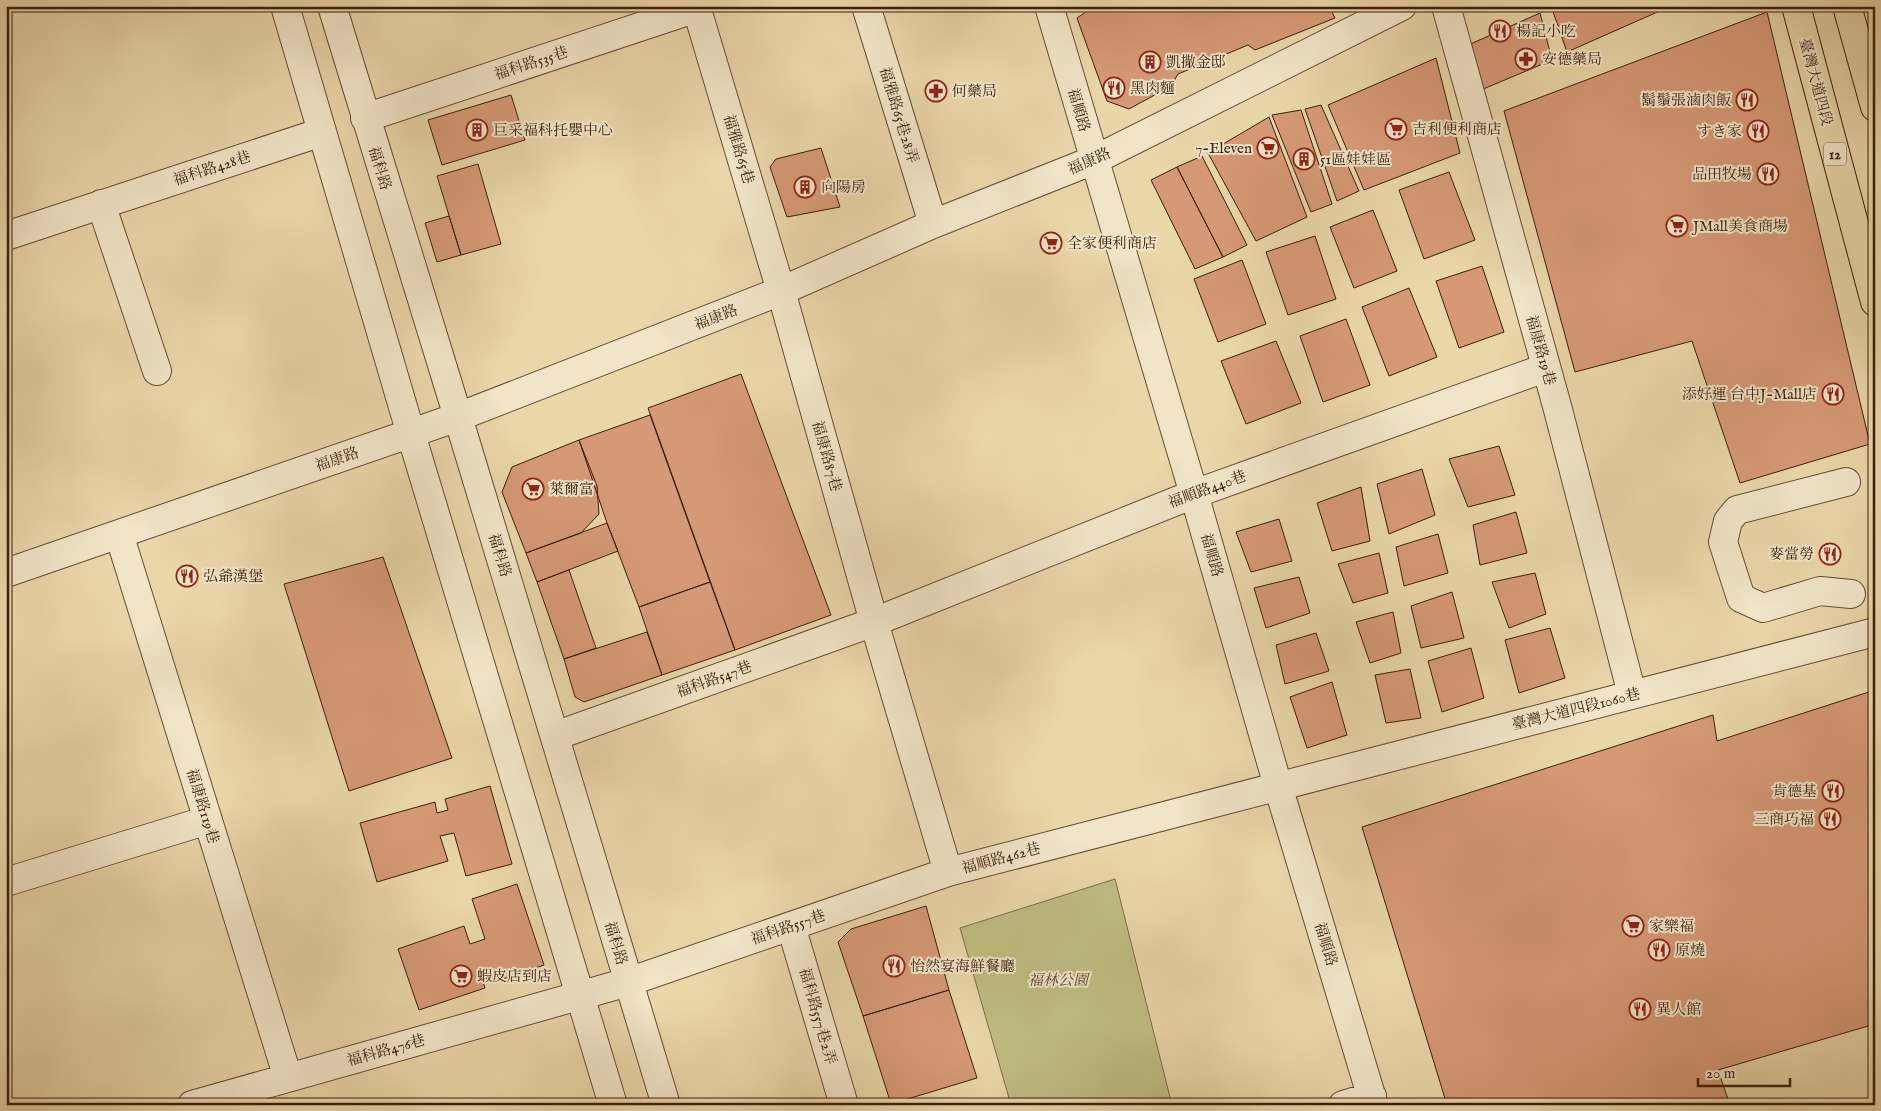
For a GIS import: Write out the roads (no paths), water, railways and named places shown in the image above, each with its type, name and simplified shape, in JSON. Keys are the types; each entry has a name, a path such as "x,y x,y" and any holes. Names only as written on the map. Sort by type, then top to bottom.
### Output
{"main road":[{"name":"臺灣大道四段","path":"1796,6 1875,302"},
{"path":"1847,6 1875,107"}],"street":[{"path":"285,6 411,434 613,1105"},
{"name":"福科路","path":"332,6 666,1105"},
{"name":"福雅路65巷28弄","path":"866,6 933,224"},
{"name":"福順路","path":"1049,6 1194,494 1278,786 1373,1101"},
{"name":"福康路","path":"6,572 458,417 781,291 933,224 1094,160 1402,6"},
{"name":"福康路19巷","path":"1446,6 1632,694"},
{"name":"福科路535巷","path":"365,118 696,7"},
{"name":"福雅路65巷","path":"696,7 781,291"},
{"name":"福科路428巷","path":"6,236 322,132"},
{"path":"101,204 157,371"},
{"name":"福康路87巷","path":"781,291 874,622"},
{"name":"福順路440巷","path":"874,622 1194,494 1545,368"},
{"path":"1846,482 1737,510 1728,521 1723,542 1741,598 1763,608 1820,591 1851,594"},
{"name":"福康路119巷","path":"119,534 288,1078"},
{"name":"福科路547巷","path":"555,736 874,622"},
{"name":"福順路462巷","path":"874,622 948,872 1278,786"},
{"name":"臺灣大道四段1060巷","path":"1278,786 1875,632"},
{"path":"6,882 208,820"},
{"name":"福科路557巷","path":"580,996 628,982 948,872"},
{"name":"福科路557巷2弄","path":"791,926 844,1105"},
{"name":"福科路476巷","path":"192,1105 580,996"},
{"path":"1343,1105 1373,1101"}],"place":[{"name":"楊記小吃","path":"1500,31"},
{"name":"安德藥局","path":"1526,59"},
{"name":"凱撒金邸","path":"1150,62"},
{"name":"黑肉麵","path":"1114,88"},
{"name":"何藥局","path":"936,91"},
{"name":"鬍鬚張滷肉飯","path":"1747,100"},
{"name":"吉利便利商店","path":"1396,129"},
{"name":"巨采福科托嬰中心","path":"477,130"},
{"name":"すき家","path":"1758,131"},
{"name":"7-Eleven","path":"1268,148"},
{"name":"51區娃娃區","path":"1304,159"},
{"name":"品田牧場","path":"1768,174"},
{"name":"向陽房","path":"805,187"},
{"name":"JMall美食商場","path":"1677,226"},
{"name":"全家便利商店","path":"1051,243"},
{"name":"添好運 台中J-Mall店","path":"1833,394"},
{"name":"萊爾富","path":"533,489"},
{"name":"麥當勞","path":"1830,554"},
{"name":"弘爺漢堡","path":"187,576"},
{"name":"肯德基","path":"1833,791"},
{"name":"三商巧福","path":"1830,819"},
{"name":"家樂福","path":"1633,926"},
{"name":"原燒","path":"1659,950"},
{"name":"怡然宴海鮮餐廳","path":"894,966"},
{"name":"蝦皮店到店","path":"461,976"},
{"name":"異人館","path":"1640,1009"}],"park label":[{"name":"福林公園","path":"1058,980"}]}
